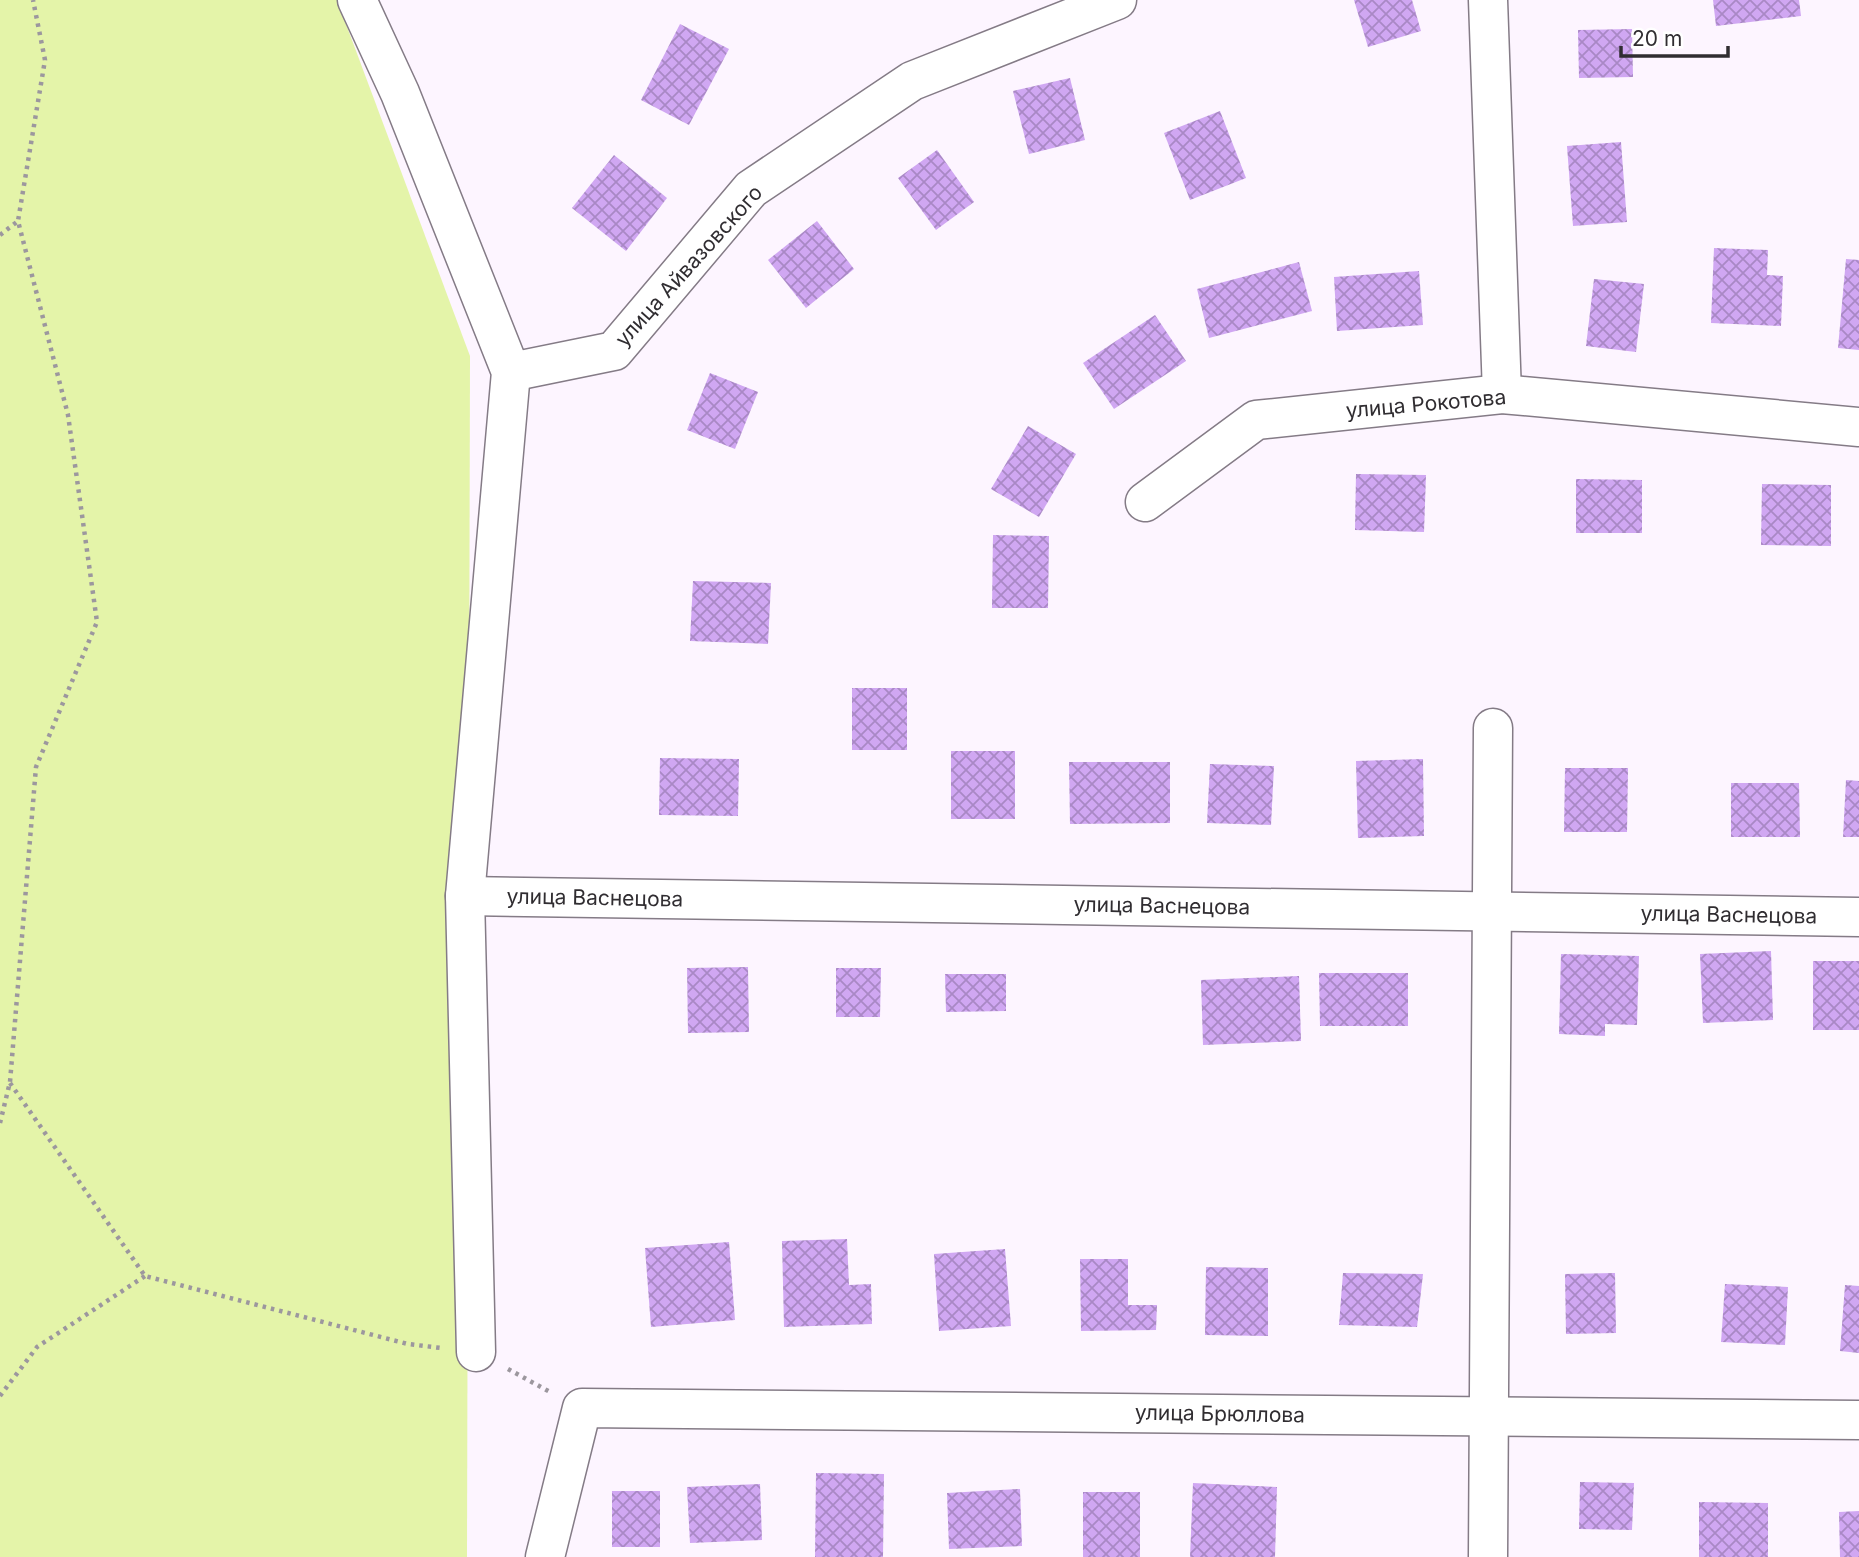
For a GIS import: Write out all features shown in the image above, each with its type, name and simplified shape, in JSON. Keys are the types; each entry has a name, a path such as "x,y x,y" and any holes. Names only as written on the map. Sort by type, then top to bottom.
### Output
{"street":[{"path":"357,0 400,93 510,372 465,896 476,1352"},
{"name":"улица Айвазовского","path":"510,372 614,351 751,189 912,80 1117,0"},
{"path":"1488,0 1502,394"},
{"name":"улица Рокотова","path":"1145,502 1256,420 1502,394 1859,427"},
{"path":"1488,1557 1493,728"},
{"name":"улица Васнецова","path":"465,896 1859,917"},
{"path":"545,1557 582,1409"},
{"name":"улица Брюллова","path":"582,1409 1859,1420"}],"path":[{"path":"0,1123 10,1082 36,767 97,622 68,415 18,221 45,60 33,0"},
{"path":"0,235 18,221"},
{"path":"10,1082 145,1276 408,1344 476,1352 582,1409"},
{"path":"0,1396 37,1347 145,1276"}],"green space":[{"path":"0,0 337,0 470,356 467,1557 0,1557"}],"building":[{"path":"1354,0 1412,0 1421,31 1368,47"},
{"path":"1713,0 1799,0 1801,16 1716,26"},
{"path":"680,24 729,49 689,125 641,100"},
{"path":"1632,29 1633,77 1579,78 1578,30"},
{"path":"1070,78 1085,140 1029,154 1013,91"},
{"path":"1220,111 1246,178 1190,200 1164,133"},
{"path":"1621,142 1627,222 1573,226 1567,146"},
{"path":"937,150 974,202 936,230 898,178"},
{"path":"614,155 667,198 626,251 572,208"},
{"path":"817,221 854,269 806,308 768,260"},
{"path":"1714,248 1768,250 1767,275 1783,276 1781,326 1711,323"},
{"path":"1846,259 1859,260 1859,350 1838,348"},
{"path":"1299,262 1312,311 1209,338 1197,289"},
{"path":"1419,271 1423,325 1337,331 1334,277"},
{"path":"1594,279 1644,284 1636,352 1586,346"},
{"path":"1155,315 1186,361 1114,409 1083,363"},
{"path":"710,373 758,392 735,449 687,430"},
{"path":"1028,426 1076,454 1039,517 991,489"},
{"path":"1356,474 1426,475 1424,532 1355,530"},
{"path":"1576,479 1642,480 1642,533 1576,533"},
{"path":"1762,484 1831,485 1831,546 1761,545"},
{"path":"993,535 1049,536 1048,608 992,608"},
{"path":"693,581 771,583 768,644 690,641"},
{"path":"852,688 907,688 907,750 852,750"},
{"path":"951,751 1015,751 1015,819 951,819"},
{"path":"660,758 739,759 738,816 659,815"},
{"path":"1423,759 1424,836 1358,838 1356,761"},
{"path":"1069,762 1170,762 1170,823 1070,824"},
{"path":"1210,764 1274,766 1271,825 1207,823"},
{"path":"1565,768 1628,768 1627,832 1564,832"},
{"path":"1846,780 1859,781 1859,837 1843,837"},
{"path":"1731,783 1799,783 1800,837 1731,837"},
{"path":"1771,951 1773,1020 1703,1023 1700,954"},
{"path":"1561,954 1639,956 1637,1025 1605,1024 1605,1036 1559,1034"},
{"path":"1813,961 1859,961 1859,1030 1813,1030"},
{"path":"748,967 749,1032 688,1033 687,968"},
{"path":"836,968 881,968 880,1017 836,1017"},
{"path":"1319,973 1408,973 1408,1026 1320,1026"},
{"path":"945,974 1006,974 1006,1011 946,1012"},
{"path":"1299,976 1301,1041 1203,1045 1201,980"},
{"path":"847,1239 849,1285 871,1284 872,1324 784,1327 782,1241"},
{"path":"729,1242 735,1320 651,1327 645,1248"},
{"path":"1005,1249 1011,1326 939,1331 934,1254"},
{"path":"1080,1259 1128,1259 1128,1305 1157,1305 1156,1330 1081,1331"},
{"path":"1206,1267 1268,1268 1268,1336 1205,1335"},
{"path":"1343,1273 1423,1274 1417,1327 1339,1325"},
{"path":"1615,1273 1616,1333 1566,1334 1565,1274"},
{"path":"1725,1284 1788,1287 1785,1345 1721,1342"},
{"path":"1845,1285 1859,1286 1859,1353 1840,1351"},
{"path":"816,1473 884,1474 883,1557 815,1557"},
{"path":"1580,1482 1634,1483 1632,1530 1579,1529"},
{"path":"1193,1483 1277,1487 1275,1557 1190,1557"},
{"path":"760,1484 762,1540 690,1543 687,1487"},
{"path":"1020,1489 1022,1546 949,1549 947,1493"},
{"path":"612,1491 660,1491 660,1547 612,1547"},
{"path":"1083,1492 1140,1492 1140,1557 1083,1557"},
{"path":"1699,1502 1768,1503 1768,1557 1699,1557"},
{"path":"1859,1511 1859,1557 1840,1557 1839,1512"}]}
